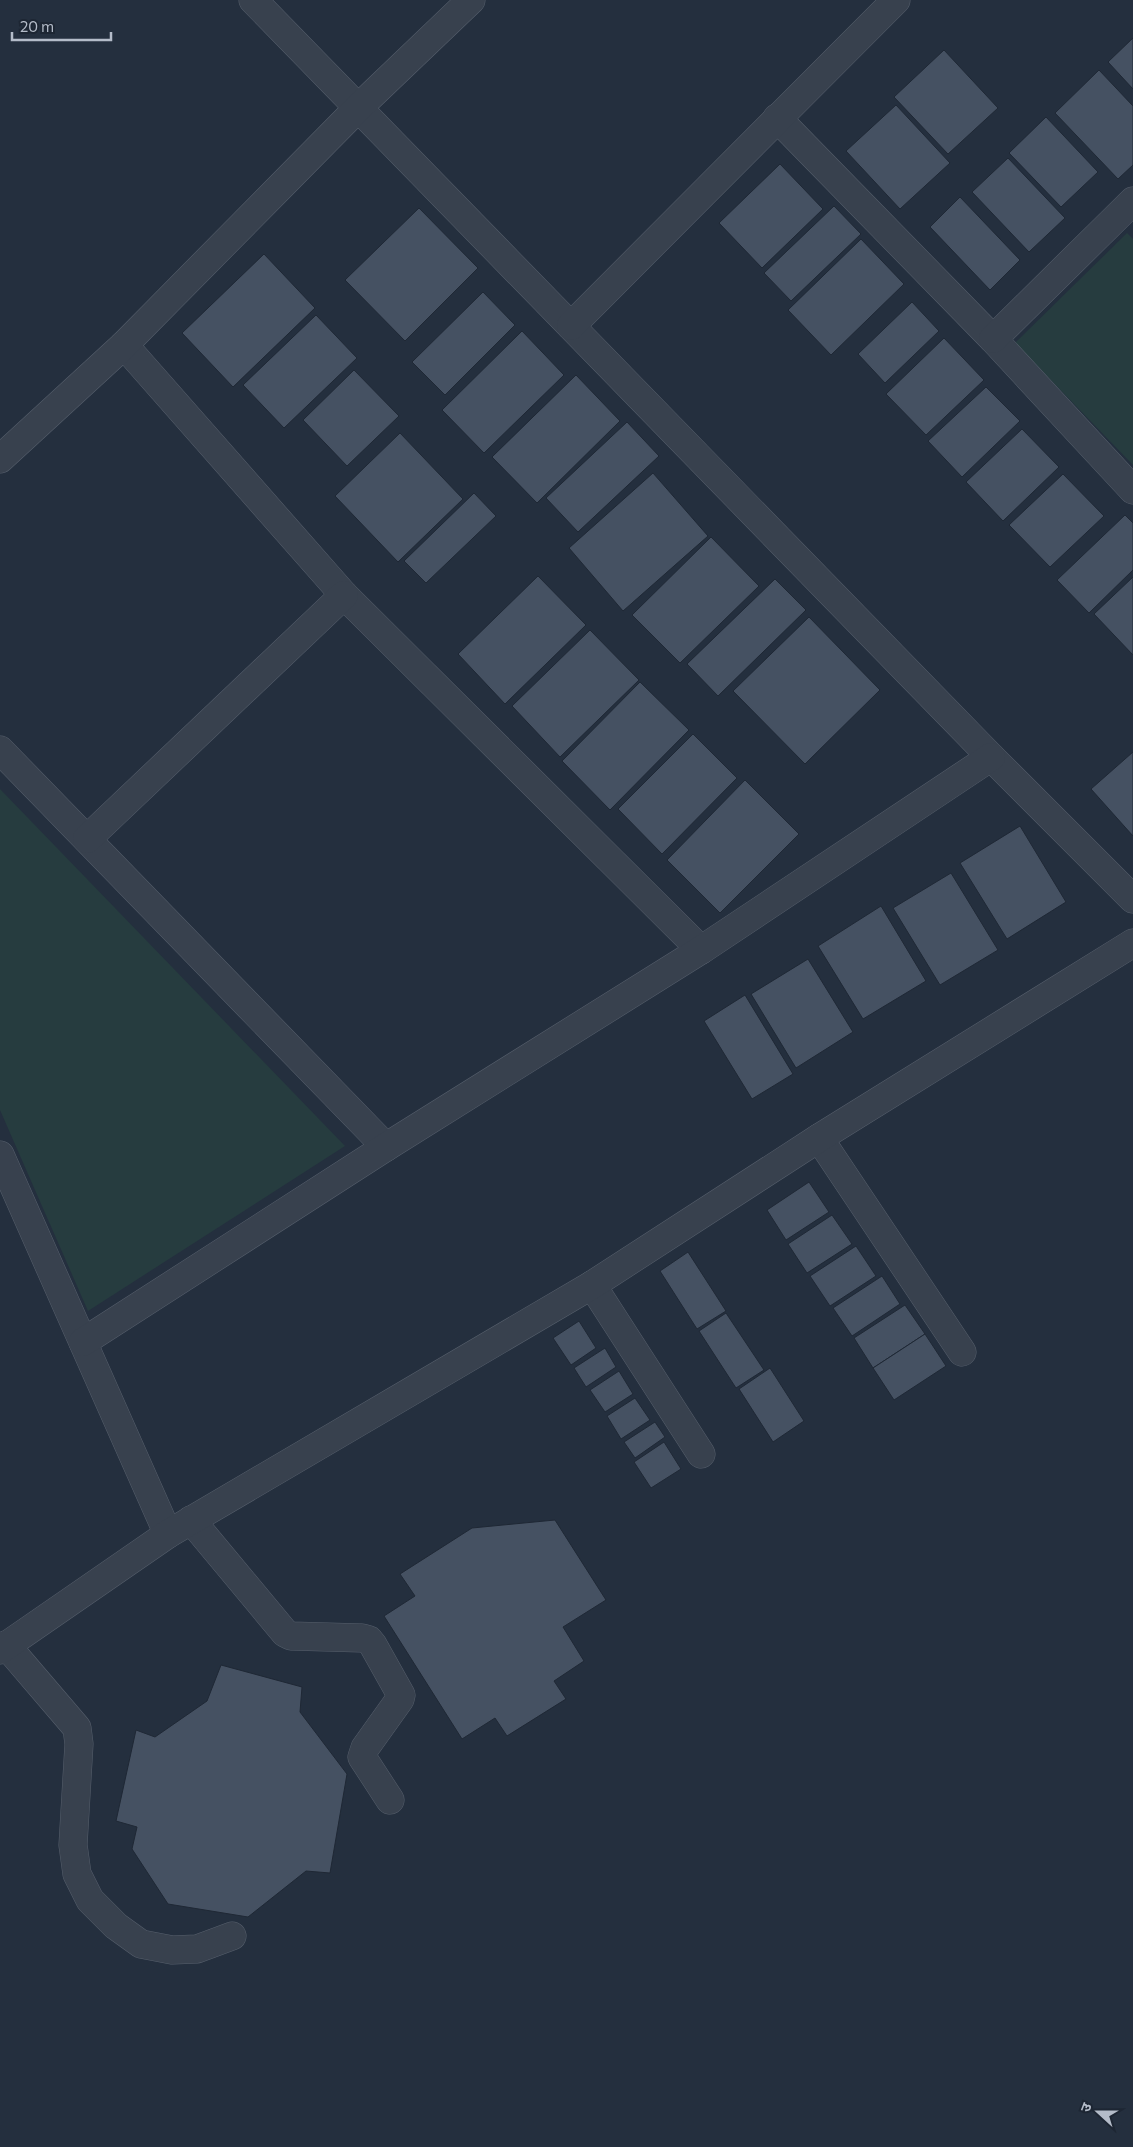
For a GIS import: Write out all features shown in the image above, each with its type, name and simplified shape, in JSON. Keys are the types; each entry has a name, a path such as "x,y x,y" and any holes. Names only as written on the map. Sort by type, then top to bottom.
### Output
{"street":[{"path":"253,0 1133,899"},
{"path":"0,459 124,345 358,108 471,0"},
{"path":"571,326 896,0"},
{"path":"777,118 993,339 1133,490"},
{"path":"993,339 1130,208"},
{"path":"124,345 344,595 701,950"},
{"path":"87,839 344,595"},
{"path":"0,750 386,1147"},
{"path":"83,1342 386,1147 701,950 992,757"},
{"path":"232,1936 197,1949 172,1950 141,1944 116,1926 90,1900 77,1874 73,1845 79,1744 77,1728 3,1648 168,1534 592,1285 819,1138 1133,943"},
{"path":"819,1138 962,1352"},
{"path":"0,1155 168,1534"},
{"path":"592,1285 701,1454"},
{"path":"191,1520 285,1633 292,1636 362,1638 369,1640 374,1645 401,1695 365,1748 362,1757 390,1800"}],"green space":[{"path":"1127,233 1133,239 1133,465 1015,343"},
{"path":"0,789 345,1146 88,1311 0,1110"}],"building":[{"path":"1133,38 1133,89 1108,62"},
{"path":"944,50 998,108 948,154 894,97"},
{"path":"1099,70 1133,106 1133,165 1118,179 1055,113"},
{"path":"896,105 950,163 900,209 846,151"},
{"path":"1046,117 1098,172 1061,207 1009,153"},
{"path":"1008,158 1065,218 1029,252 972,192"},
{"path":"780,164 823,209 762,268 719,223"},
{"path":"960,197 1020,260 990,290 930,227"},
{"path":"834,206 861,234 791,301 764,273"},
{"path":"419,208 478,268 405,341 345,280"},
{"path":"861,239 904,284 831,355 788,310"},
{"path":"264,254 315,308 233,387 182,333"},
{"path":"483,292 515,325 445,395 412,362"},
{"path":"912,302 939,331 885,383 858,354"},
{"path":"316,315 357,358 284,428 243,385"},
{"path":"522,331 564,375 484,453 442,410"},
{"path":"944,338 984,380 926,435 886,394"},
{"path":"354,370 399,416 347,466 303,420"},
{"path":"576,375 620,421 537,503 492,457"},
{"path":"986,387 1020,421 962,477 928,441"},
{"path":"627,422 659,456 578,532 546,498"},
{"path":"1022,429 1059,467 1003,521 966,482"},
{"path":"400,433 463,499 398,562 335,496"},
{"path":"653,473 708,536 623,611 569,548"},
{"path":"1063,474 1104,516 1050,567 1009,525"},
{"path":"474,493 496,516 426,583 404,561"},
{"path":"1125,515 1133,523 1133,570 1089,613 1057,580"},
{"path":"711,537 759,586 680,663 632,615"},
{"path":"538,576 586,625 505,704 458,654"},
{"path":"1133,577 1133,655 1094,614"},
{"path":"775,579 806,610 718,696 687,664"},
{"path":"809,617 880,690 805,764 733,691"},
{"path":"590,630 639,680 560,757 512,706"},
{"path":"640,682 689,730 610,810 562,761"},
{"path":"693,734 737,778 662,854 618,809"},
{"path":"1133,752 1133,836 1091,789"},
{"path":"745,780 799,834 720,913 667,860"},
{"path":"1020,826 1066,902 1007,939 960,863"},
{"path":"951,873 998,950 940,985 893,908"},
{"path":"881,906 926,981 863,1019 818,946"},
{"path":"808,959 853,1032 796,1068 751,994"},
{"path":"745,995 793,1074 752,1099 704,1021"},
{"path":"809,1182 829,1212 786,1240 767,1210"},
{"path":"832,1215 852,1244 807,1273 788,1244"},
{"path":"856,1246 876,1276 830,1306 810,1276"},
{"path":"688,1252 726,1311 697,1329 660,1271"},
{"path":"882,1276 900,1304 852,1336 833,1308"},
{"path":"905,1305 925,1334 873,1368 854,1338"},
{"path":"726,1313 764,1370 736,1388 699,1331"},
{"path":"579,1321 596,1348 571,1365 553,1338"},
{"path":"925,1334 946,1366 894,1400 873,1368"},
{"path":"605,1348 616,1367 586,1387 574,1368"},
{"path":"770,1368 804,1421 773,1442 739,1389"},
{"path":"619,1371 633,1394 605,1412 590,1390"},
{"path":"635,1398 650,1420 621,1439 607,1416"},
{"path":"655,1422 665,1437 635,1458 624,1442"},
{"path":"664,1442 681,1469 651,1488 634,1462"},
{"path":"555,1520 606,1600 563,1627 584,1661 554,1681 566,1699 507,1736 495,1718 462,1739 384,1616 415,1596 400,1574 472,1528"},
{"path":"221,1665 302,1687 300,1712 347,1774 330,1873 306,1871 248,1917 168,1904 132,1849 137,1827 116,1821 136,1730 155,1737 207,1701"}]}
